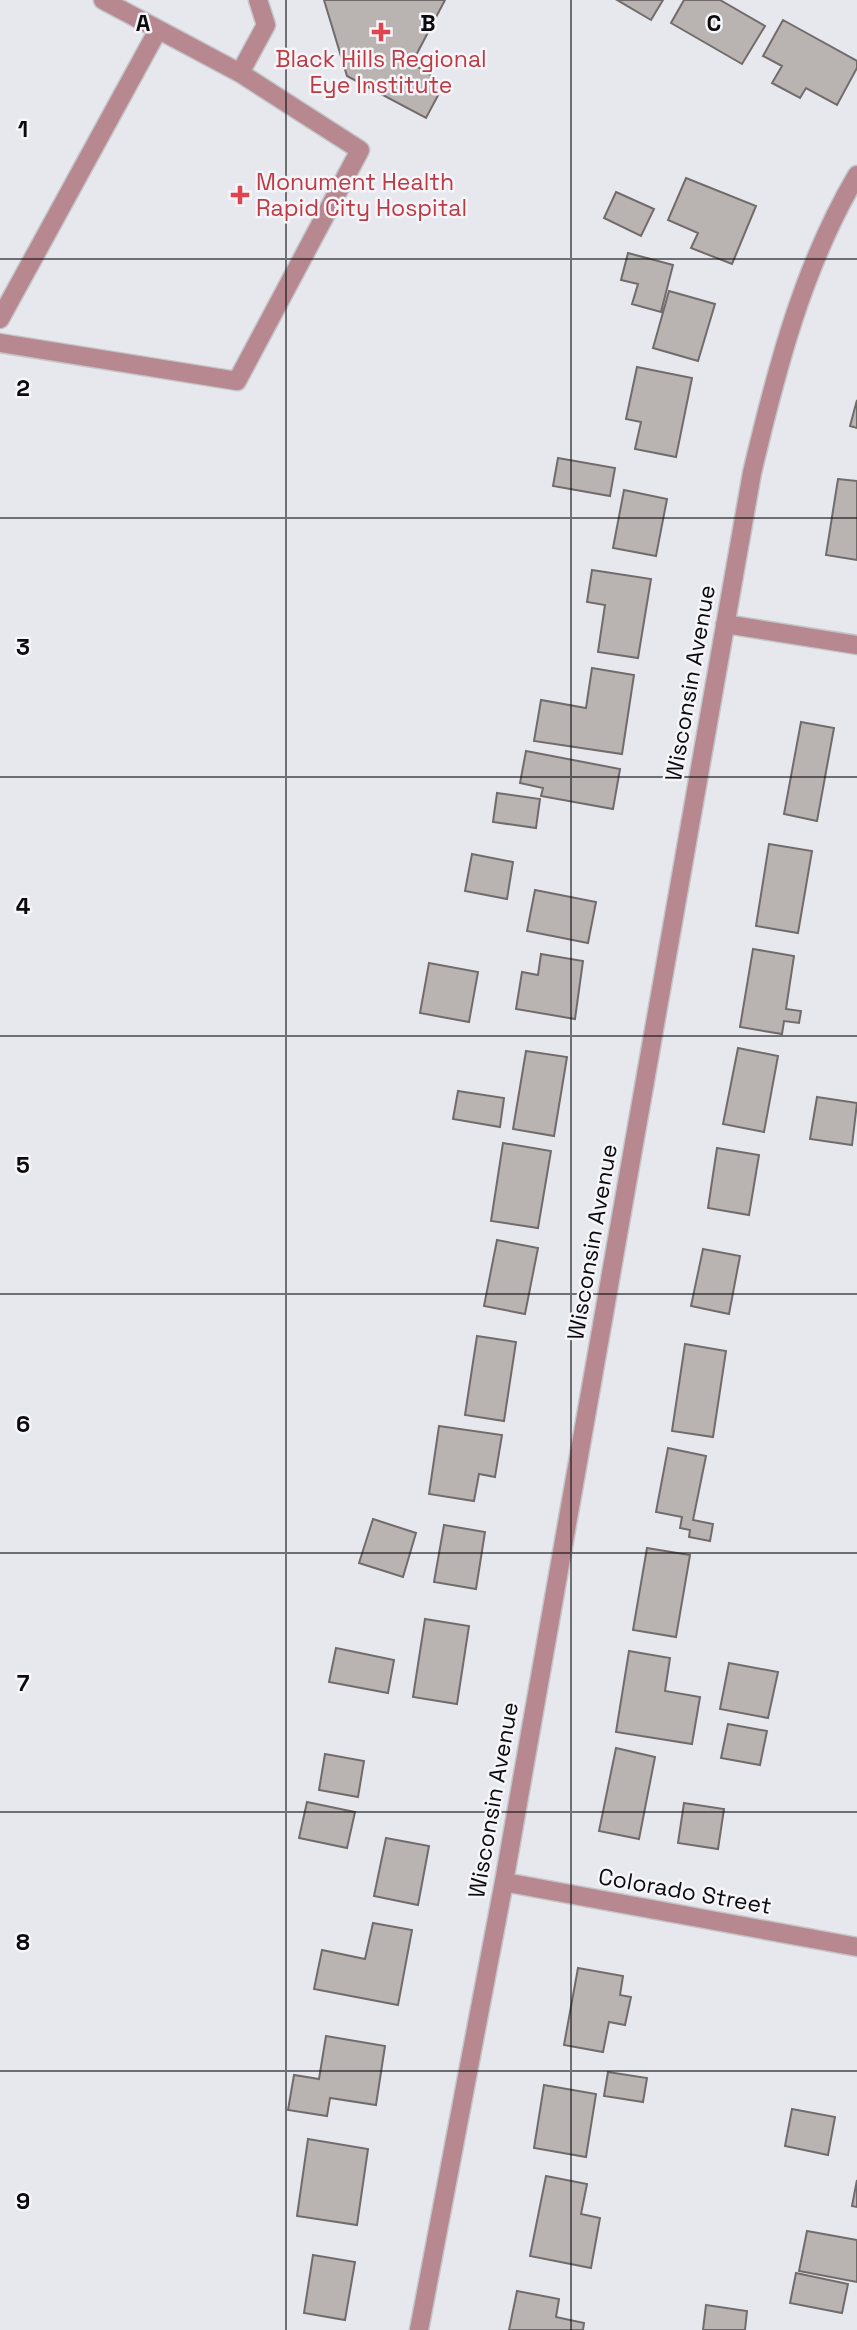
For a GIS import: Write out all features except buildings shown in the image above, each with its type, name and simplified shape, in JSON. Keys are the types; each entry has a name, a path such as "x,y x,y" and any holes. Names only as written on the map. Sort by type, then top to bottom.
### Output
{"street":[{"path":"0,343 237,380 360,150 240,73 103,0"},
{"path":"240,73 266,25 258,0"},
{"path":"0,319 158,30"},
{"name":"Wisconsin Avenue","path":"419,2330 504,1882 751,473 772,389 801,295 857,175"},
{"path":"725,624 857,645"},
{"name":"Colorado Street","path":"504,1882 857,1947"}],"place":[{"name":"Black Hills Regional Eye Institute","path":"381,32"},
{"name":"Monument Health Rapid City Hospital","path":"240,195"}]}
